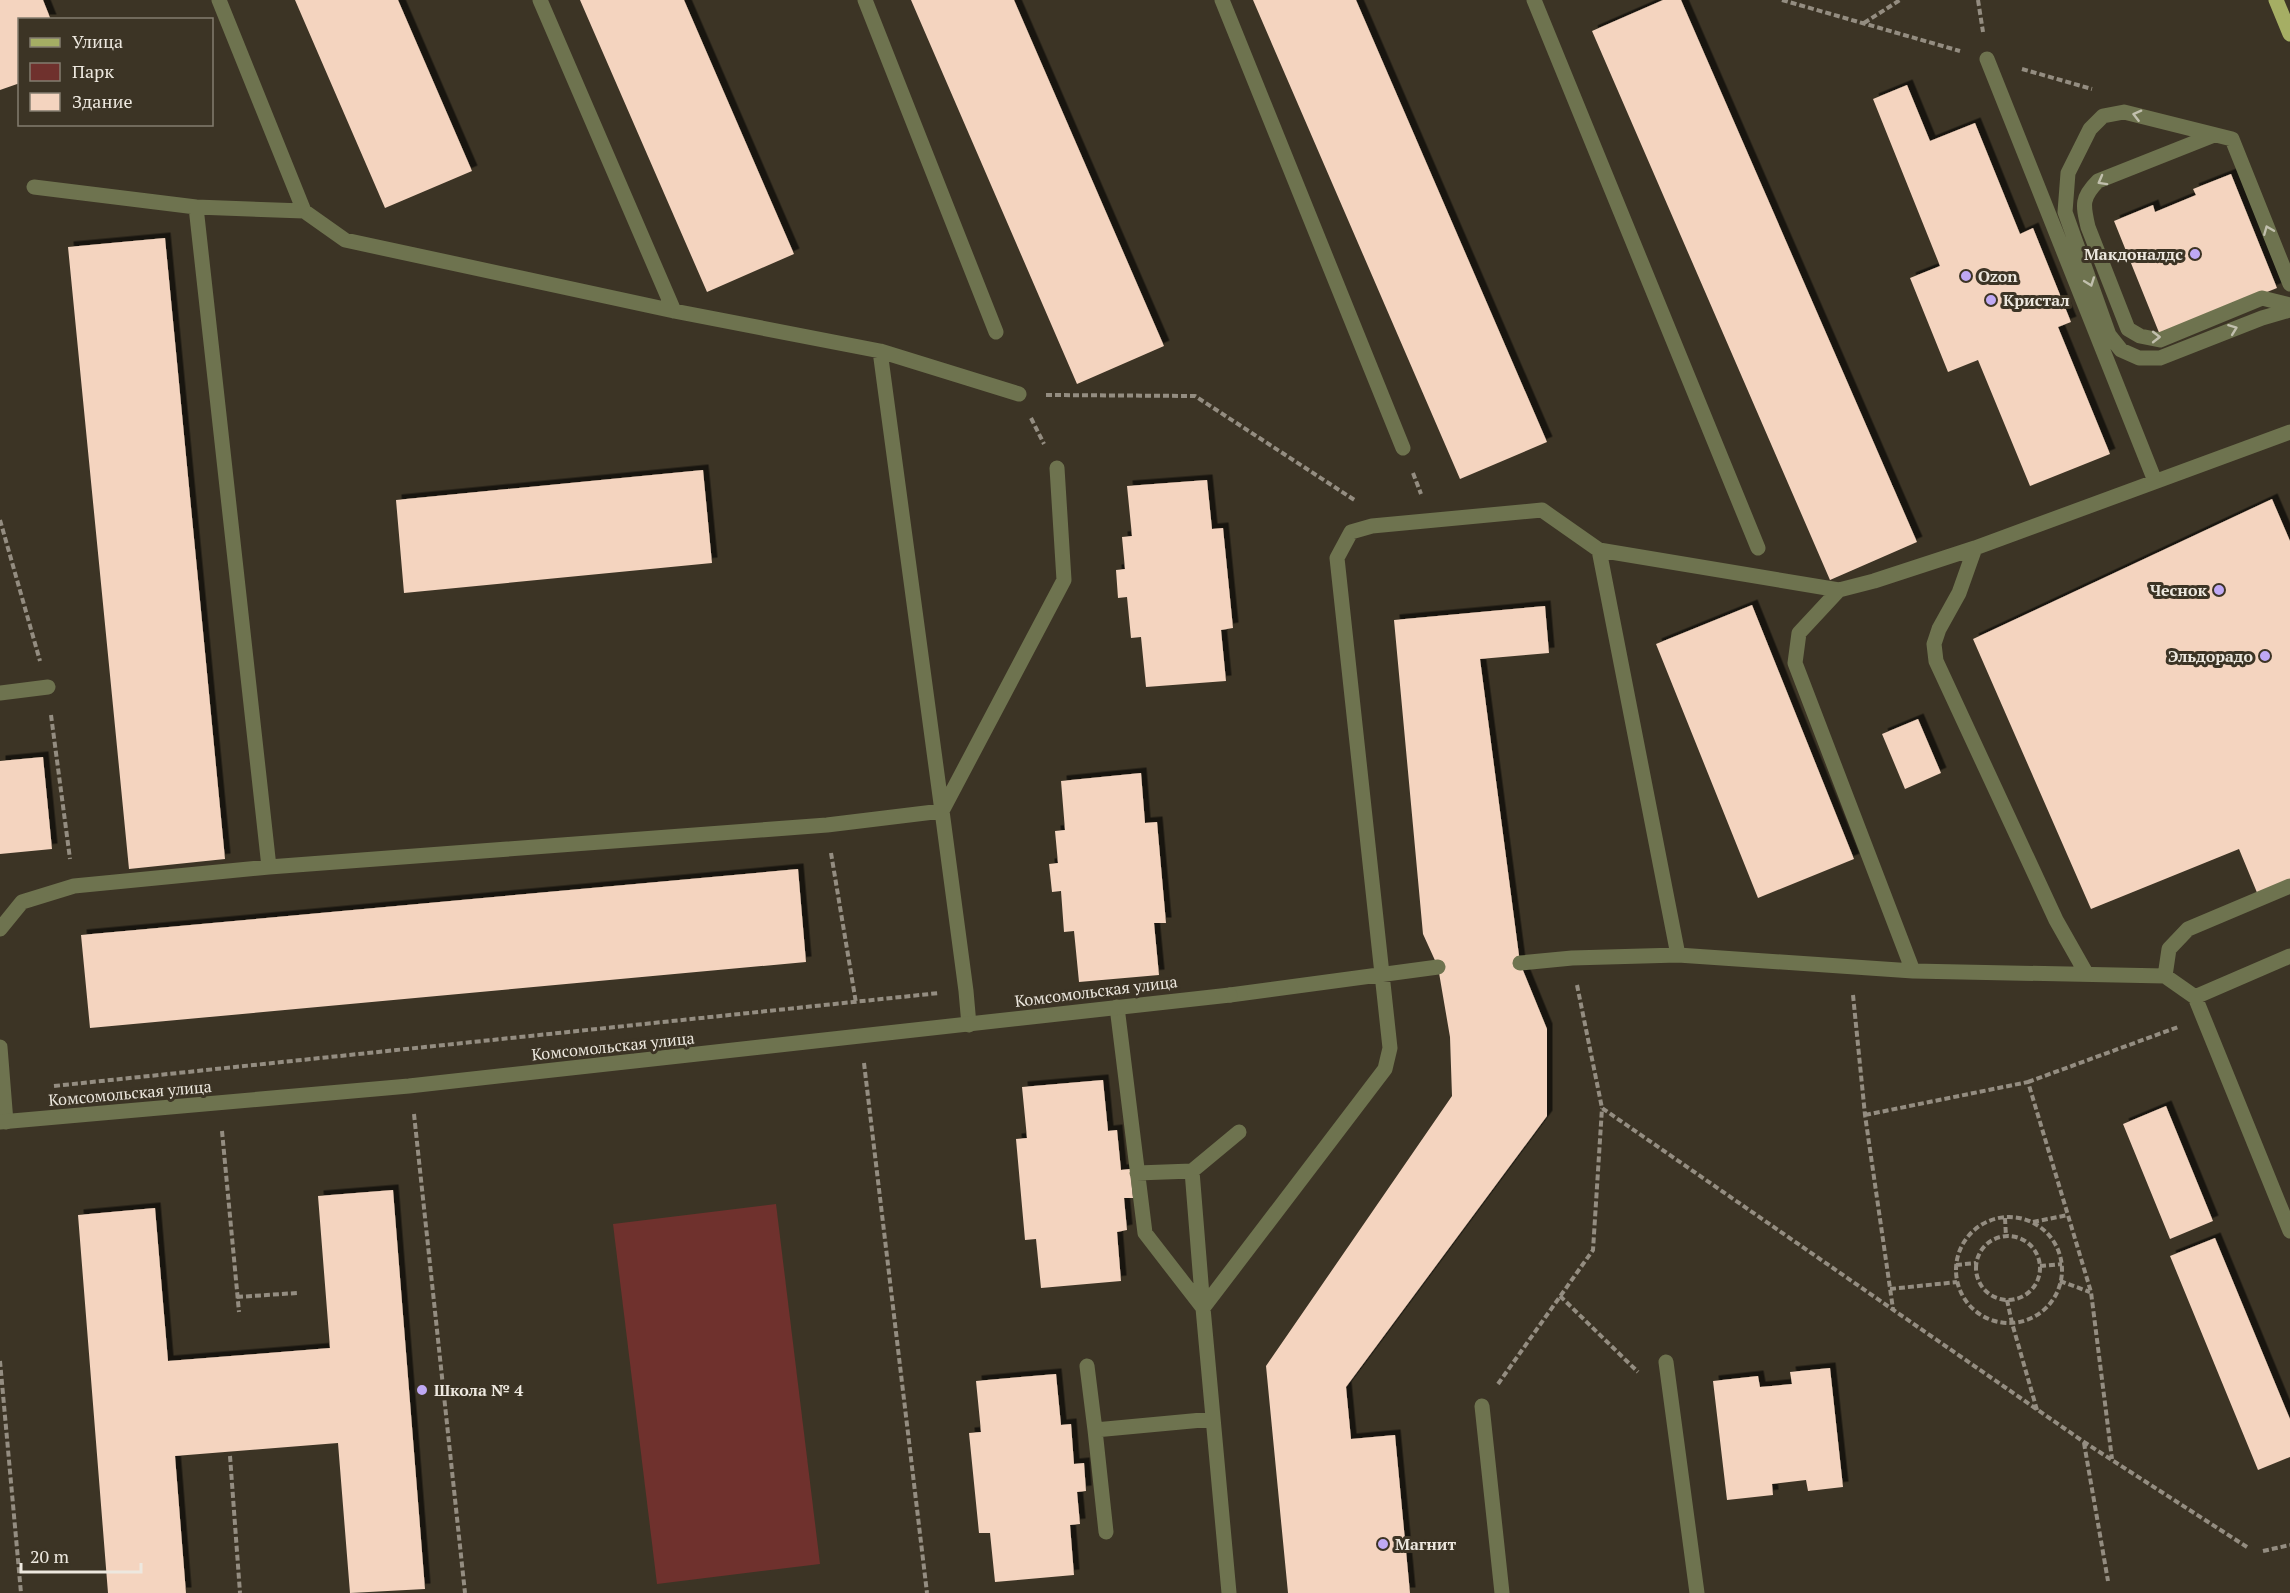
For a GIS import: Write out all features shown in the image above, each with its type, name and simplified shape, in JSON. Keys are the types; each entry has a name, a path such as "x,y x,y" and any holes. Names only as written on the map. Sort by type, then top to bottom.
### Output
{"main road":[{"path":"2276,0 2290,34"}],"street":[{"path":"219,0 304,211 345,240 674,311 880,351 1019,394"},
{"path":"540,0 674,311"},
{"path":"865,0 996,332"},
{"path":"1222,0 1403,448"},
{"path":"1534,0 1758,548"},
{"path":"1987,59 2155,481"},
{"path":"2290,284 2232,139 2124,112 2103,116 2090,129 2068,172 2065,212 2109,335 2121,350 2139,358 2160,358 2262,318 2290,310"},
{"path":"2214,135 2098,181 2087,193 2084,210 2088,227 2128,329 2140,336 2160,340 2262,298 2290,305"},
{"path":"34,187 196,207 304,211"},
{"path":"196,207 269,867"},
{"path":"880,351 969,1024"},
{"path":"1203,1308 1385,1069 1390,1048 1337,558 1351,532 1372,526 1542,510 1599,550 1839,590 1976,548 2290,432"},
{"path":"942,811 1064,580 1057,468"},
{"path":"1976,548 1959,593 1939,629 1934,644 1936,662 2056,920 2086,973"},
{"path":"1599,550 1678,955"},
{"path":"1839,590 1799,633 1795,663 1912,971"},
{"path":"0,693 48,687"},
{"path":"0,929 22,902 74,886 269,867 827,825 942,811"},
{"path":"2165,976 2169,949 2188,929 2290,886"},
{"path":"1520,963 1572,958 1678,955 1912,971 2165,976 2195,997 2290,1231"},
{"path":"2195,997 2290,956"},
{"name":"Комсомольская улица","path":"3,1122 409,1086 861,1037 1438,967"},
{"path":"1117,1006 1145,1233 1203,1308"},
{"path":"0,1047 3,1122"},
{"path":"1137,1173 1192,1171 1239,1132"},
{"path":"1192,1171 1229,1593"},
{"path":"1666,1362 1697,1593"},
{"path":"1087,1366 1106,1532"},
{"path":"1482,1406 1502,1593"},
{"path":"1095,1430 1213,1419"}],"path":[{"path":"1863,23 1900,0"},
{"path":"1057,468 1019,394 1195,396 1391,524"},
{"path":"1403,448 1431,520"},
{"path":"827,825 861,1037 927,1593"},
{"path":"1482,1406 1593,1250 1602,1108 1572,958"},
{"path":"1850,967 1865,1115 1893,1310"},
{"path":"50,1086 966,991"},
{"path":"1865,1115 2028,1083 2204,1017"},
{"path":"2028,1083 2091,1292 2112,1460"},
{"path":"409,1086 465,1593"},
{"path":"1602,1108 2084,1442 2247,1547"},
{"path":"222,1131 238,1312"},
{"path":"2031,1222 2068,1215"},
{"path":"2014,1216 2038,1224 2056,1243 2062,1264 2057,1294 2040,1314 2012,1323 1991,1321 1969,1307 1957,1282 1956,1258 1967,1235 1988,1220 2004,1218 2014,1216"},
{"path":"2004,1218 2006,1237"},
{"path":"2014,1236 2029,1243 2039,1257 2040,1274 2034,1290 2019,1299 2003,1301 1987,1294 1977,1280 1976,1263 1983,1247 1997,1238 2014,1236"},
{"path":"1956,1265 1976,1263"},
{"path":"2040,1266 2062,1264"},
{"path":"2060,1281 2091,1292"},
{"path":"1890,1289 1957,1282"},
{"path":"237,1297 297,1293"},
{"path":"1560,1296 1671,1404"},
{"path":"2007,1300 2037,1410"},
{"path":"0,1361 21,1593"},
{"path":"2084,1442 2108,1581"},
{"path":"230,1456 240,1593"},
{"path":"2263,1551 2290,1545"}],"green space":[{"path":"776,1204 820,1564 657,1584 613,1224"}],"building":[{"path":"0,0 43,0 50,18 18,18 18,84 0,90"},
{"path":"295,0 398,0 472,171 385,208"},
{"path":"580,0 684,0 794,254 707,292"},
{"path":"911,0 1014,0 1164,346 1077,384"},
{"path":"1253,0 1356,0 1547,442 1460,479"},
{"path":"1663,0 1681,0 1917,542 1830,580 1592,31"},
{"name":"Кристал","path":"1907,85 1930,141 1975,123 2020,234 2033,228 2071,322 2058,327 2110,454 2030,486 1978,360 1948,372 1910,278 1940,266 1873,99"},
{"name":"Макдоналдс","path":"2231,174 2277,288 2160,335 2114,221 2153,205 2155,212 2196,195 2193,189"},
{"path":"165,238 225,859 129,869 68,247"},
{"path":"703,470 712,563 404,593 396,500"},
{"path":"1207,480 1212,529 1223,528 1233,628 1221,630 1226,681 1146,687 1141,637 1131,638 1127,597 1118,598 1116,570 1125,569 1122,537 1132,536 1127,486"},
{"path":"2272,499 2290,541 2290,881 2258,895 2239,849 2091,909 1973,639"},
{"path":"1752,605 1854,859 1758,898 1656,644"},
{"path":"1545,606 1549,653 1480,659 1520,963 1547,1029 1547,1116 1346,1387 1351,1439 1395,1435 1410,1593 1288,1593 1266,1366 1452,1096 1450,1037 1438,967 1423,934 1394,620"},
{"path":"1918,719 1941,773 1905,789 1882,734"},
{"path":"43,757 52,849 0,854 0,761"},
{"path":"1141,773 1145,823 1157,822 1166,923 1154,923 1159,975 1079,982 1074,931 1064,932 1061,891 1052,892 1049,864 1058,863 1055,831 1065,830 1061,781"},
{"path":"798,869 806,962 90,1028 81,935"},
{"path":"1103,1080 1108,1131 1117,1130 1121,1170 1130,1169 1133,1198 1124,1198 1127,1230 1117,1232 1121,1281 1041,1288 1036,1239 1025,1240 1016,1139 1027,1138 1022,1087"},
{"path":"2166,1106 2213,1221 2170,1239 2123,1124"},
{"path":"393,1190 425,1589 350,1593 338,1443 175,1456 186,1593 108,1593 78,1215 155,1208 168,1361 330,1348 318,1196"},
{"path":"2215,1238 2290,1419 2290,1457 2258,1470 2170,1256"},
{"path":"1830,1368 1843,1487 1808,1491 1806,1480 1772,1484 1773,1495 1727,1500 1713,1381 1758,1376 1760,1387 1792,1384 1790,1372"},
{"path":"1056,1374 1061,1425 1071,1424 1074,1464 1084,1463 1086,1491 1077,1492 1080,1524 1070,1525 1074,1575 995,1582 990,1533 979,1533 969,1433 981,1432 976,1381"}],"place":[{"name":"Макдоналдс","path":"2195,254"},
{"name":"Ozon","path":"1966,276"},
{"name":"Кристал","path":"1991,300"},
{"name":"Чеснок","path":"2219,590"},
{"name":"Эльдорадо","path":"2265,656"},
{"name":"Школа № 4","path":"422,1390"},
{"name":"Магнит","path":"1383,1544"}]}
